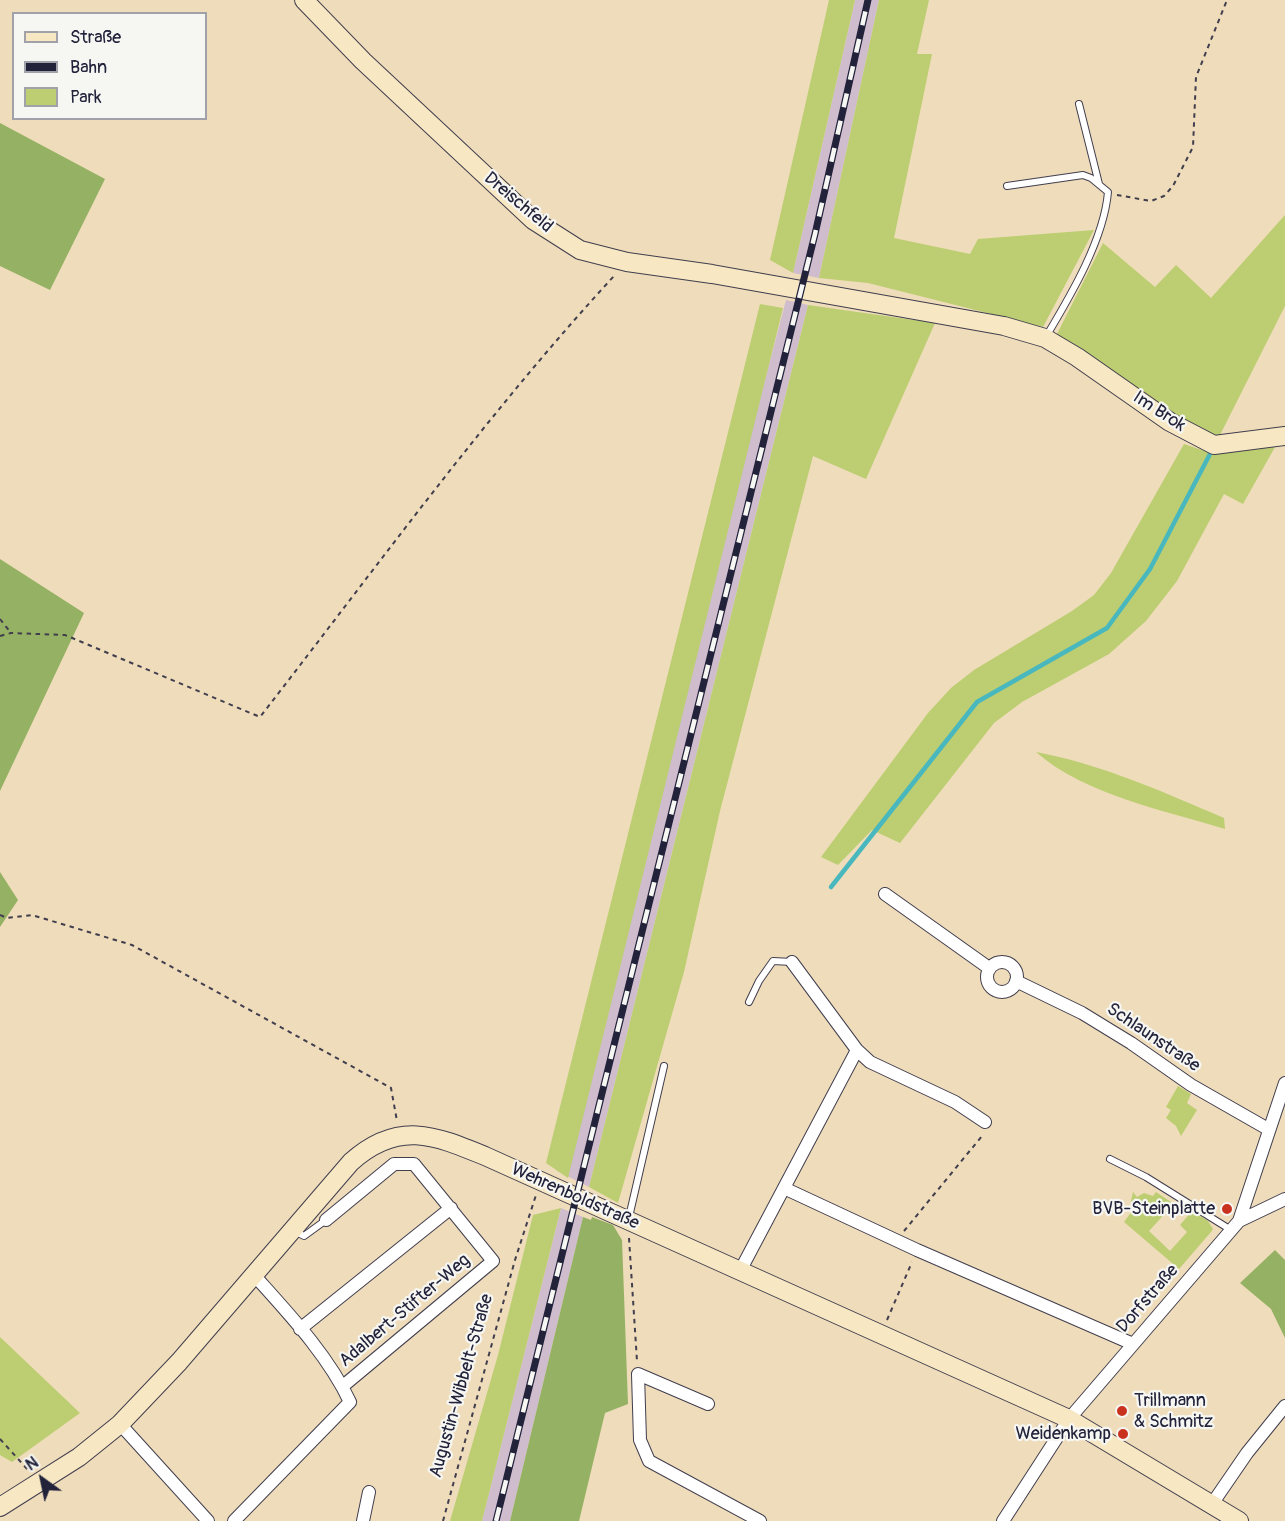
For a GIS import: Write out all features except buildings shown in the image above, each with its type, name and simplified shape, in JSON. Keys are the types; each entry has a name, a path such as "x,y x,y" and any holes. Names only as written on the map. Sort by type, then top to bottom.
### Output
{"street":[{"name":"Dreischfeld","path":"304,0 363,61 533,220 580,250 627,262 864,301"},
{"name":"Im Brok","path":"864,301 1004,326 1045,338 1077,357 1170,422 1214,445 1285,436"},
{"path":"885,894 989,968 987,981 995,990 1008,991 1016,981"},
{"path":"792,962 857,1050 870,1062 955,1102 985,1122"},
{"name":"Schlaunstraße","path":"989,968 998,962 1009,964 1015,971 1016,981 1082,1012 1191,1085 1268,1129"},
{"path":"741,1271 857,1050"},
{"name":"Dorfstraße","path":"1003,1521 1069,1419 1235,1225 1285,1083"},
{"name":"Wehrenboldstraße","path":"0,1507 38,1483 120,1424 362,1153 398,1136 412,1134 447,1140 1069,1419 1239,1521"},
{"name":"Adalbert-Stifter-Weg","path":"326,1220 394,1164 414,1164 493,1261 343,1386"},
{"path":"786,1189 917,1250 1133,1344"},
{"path":"1235,1225 1285,1199"},
{"path":"300,1329 451,1208"},
{"path":"234,1521 350,1402 343,1386 300,1329 254,1275"},
{"path":"708,1404 638,1374 640,1440 649,1461 759,1521"},
{"path":"1212,1504 1246,1453 1285,1406"},
{"path":"120,1424 208,1521"},
{"path":"363,1521 369,1492"}],"lane":[{"path":"1079,104 1100,185"},
{"path":"1007,186 1083,175 1108,192 1107,207 1096,240 1045,338"},
{"path":"749,1002 759,981 773,961 792,962"},
{"path":"628,1220 663,1066"},
{"path":"1110,1158 1235,1225"},
{"path":"293,1230 304,1236 326,1220"}],"path":[{"path":"1108,192 1151,201 1164,196 1173,186 1193,147 1196,77 1227,0"},
{"path":"0,636 11,633 65,635 260,717 472,440 553,343 627,262"},
{"path":"0,619 11,633"},
{"path":"0,915 7,918 32,915 132,945 391,1088 398,1136"},
{"path":"898,1241 909,1224 981,1138 985,1122"},
{"name":"Augustin-Wibbelt-Straße","path":"443,1521 515,1260 540,1182"},
{"path":"628,1220 638,1374"},
{"path":"881,1334 917,1250"},
{"path":"0,1439 38,1483"}],"shaded area":[{"path":"855,0 879,0 819,278 793,273"},
{"path":"786,300 808,305 589,1187 557,1171"},
{"path":"561,1208 583,1217 510,1521 482,1521"}],"green space":[{"path":"829,0 855,0 793,273 770,260"},
{"path":"879,0 929,0 917,54 932,54 894,238 970,254 978,239 1094,230 1043,327 868,283 819,278"},
{"path":"0,123 105,179 50,290 0,266"},
{"path":"1285,215 1285,306 1219,437 1174,416 1057,334 1103,243 1155,287 1176,265 1211,298"},
{"path":"760,304 783,308 568,1178 546,1163"},
{"path":"808,305 935,323 866,479 813,456 720,811 684,972 618,1203 589,1187"},
{"path":"1184,444 1211,453 1275,447 1243,504 1224,494 1177,581 1146,621 1109,654 1022,702 994,723 900,843 872,830 838,865 821,857 928,713 951,688 974,670 1072,611 1094,595 1111,573"},
{"path":"0,559 84,613 0,791"},
{"path":"1036,752 1108,771 1155,789 1224,818 1225,829 1151,808 1101,790 1078,780"},
{"path":"0,872 18,900 0,927"},
{"path":"1178,1086 1191,1094 1187,1103 1197,1110 1181,1136 1176,1126 1166,1118 1171,1110 1166,1107"},
{"path":"1133,1192 1137,1197 1144,1193 1153,1196 1156,1192 1171,1202 1170,1208 1149,1231 1170,1251 1187,1232 1180,1225 1192,1211 1208,1221 1213,1229 1179,1269 1124,1222 1135,1207 1131,1201"},
{"path":"561,1208 482,1521 450,1521 498,1355 533,1215"},
{"path":"583,1217 591,1220 592,1217 613,1225 622,1240 628,1404 605,1413 579,1521 510,1521"},
{"path":"1275,1250 1285,1260 1285,1338 1271,1309 1240,1283"},
{"path":"0,1337 80,1413 12,1462 0,1455"}],"waterway":[{"path":"831,887 977,702 1107,628 1150,569 1210,454"}],"railway":[{"path":"496,1521 815,234 868,0"}],"place":[{"name":"BVB-Steinplatte","path":"1227,1209"},
{"name":"Trillmann & Schmitz","path":"1122,1411"},
{"name":"Weidenkamp","path":"1123,1434"}]}
